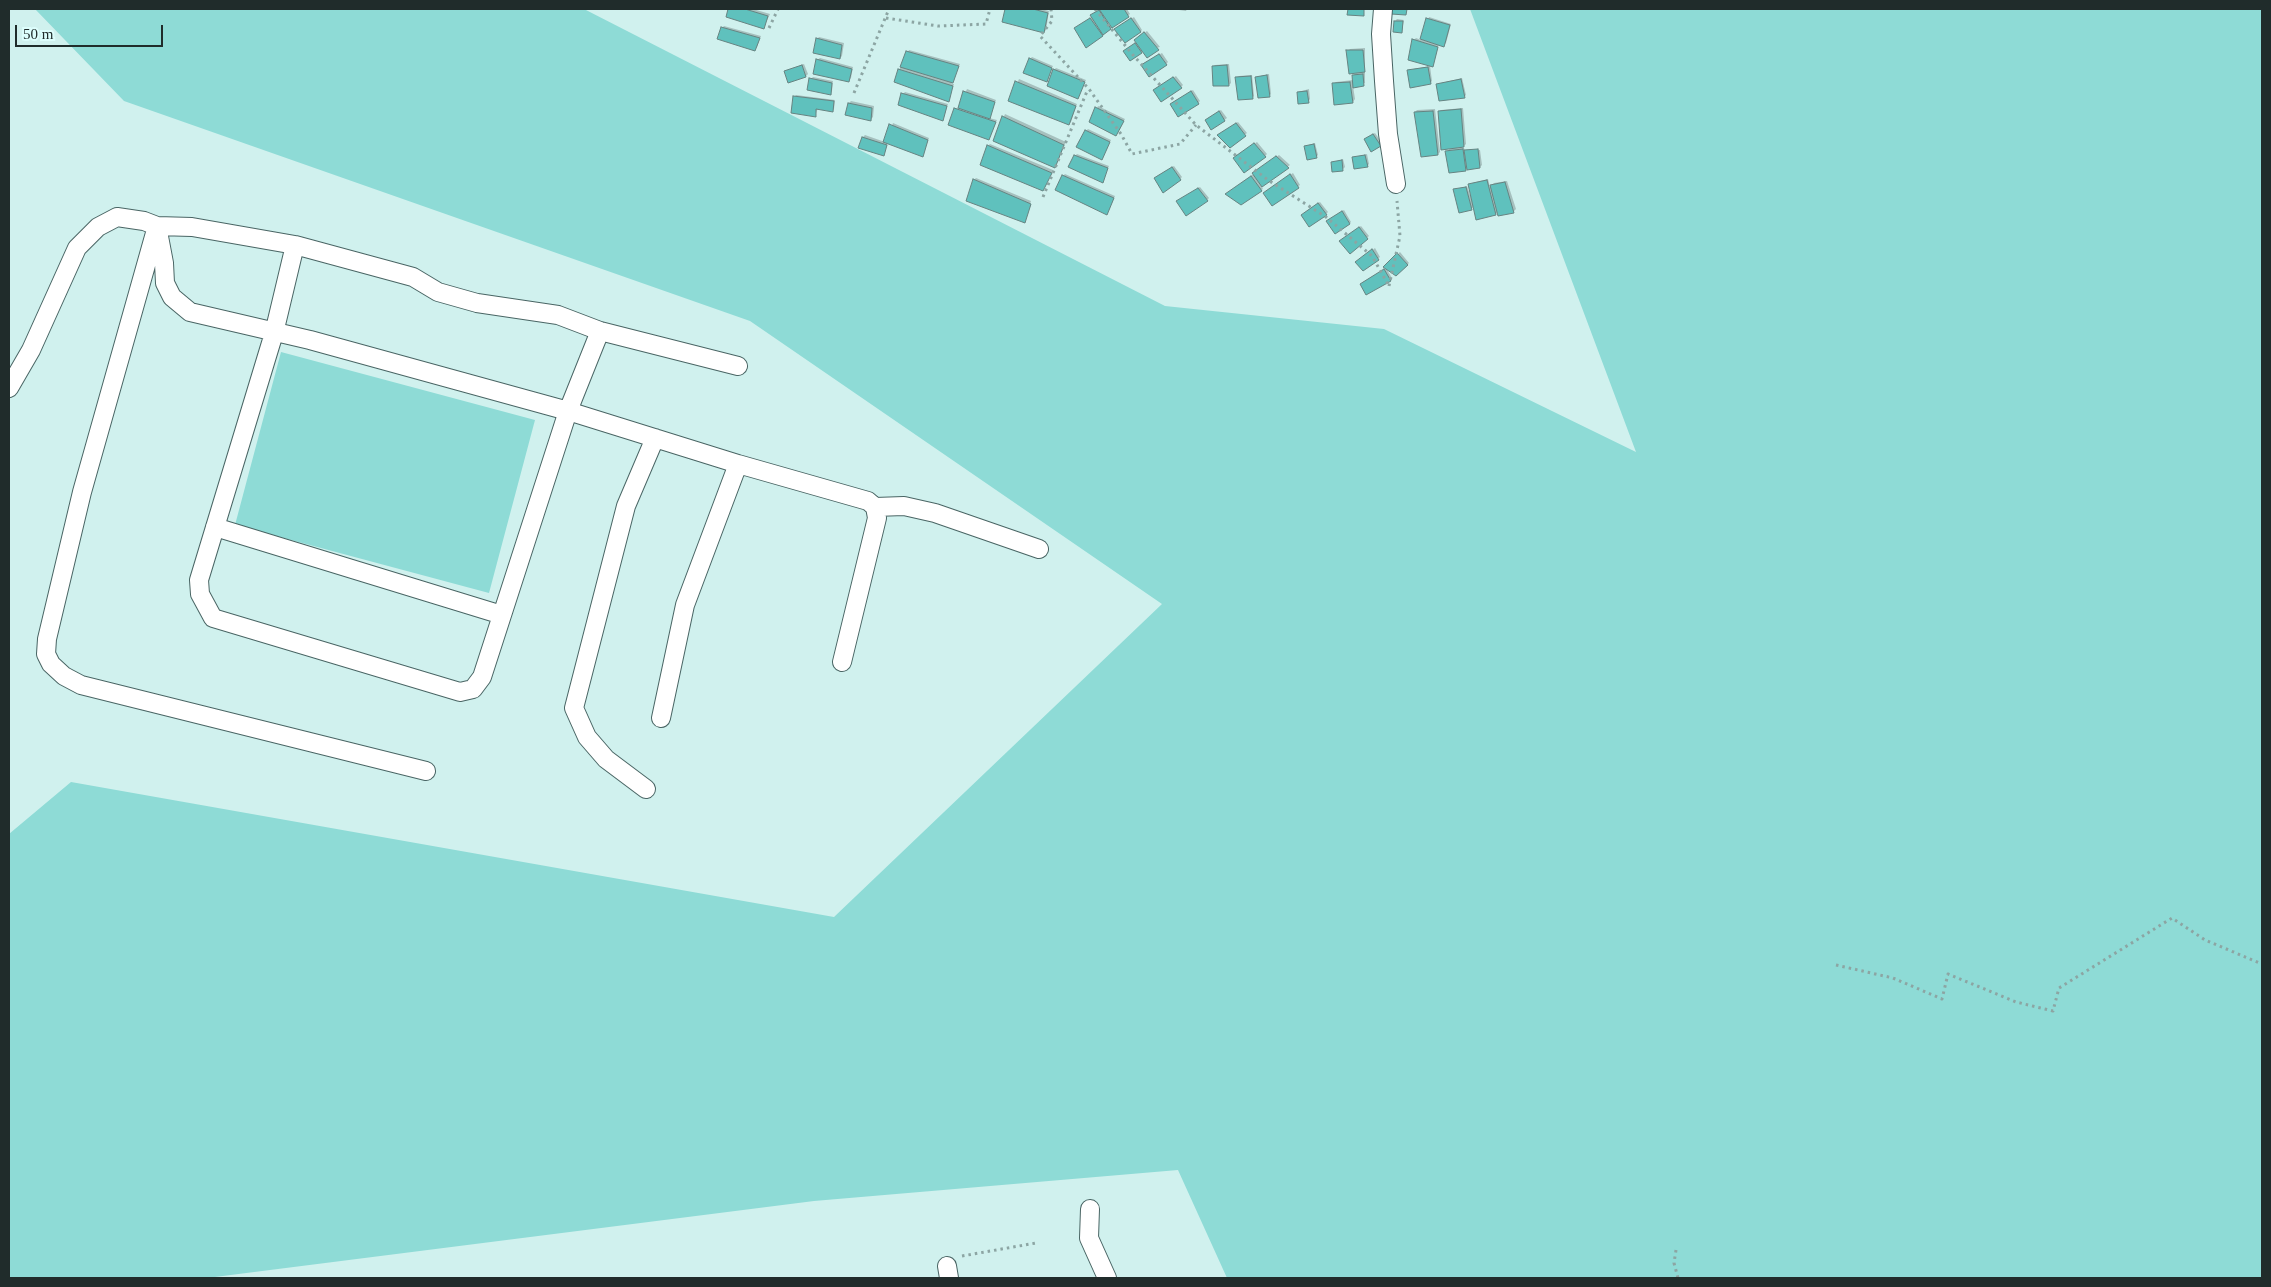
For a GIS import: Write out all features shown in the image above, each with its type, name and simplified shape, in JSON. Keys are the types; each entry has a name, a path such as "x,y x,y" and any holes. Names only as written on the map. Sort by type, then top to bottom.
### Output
{"street":[{"path":"1383,9 1381,34 1384,81 1388,134 1396,184"},
{"path":"9,388 31,350 77,248 98,227 118,217 157,226 192,227 295,245 413,277 438,292 477,303 558,315 600,331 738,366"},
{"path":"157,226 164,263 165,283 172,297 190,312 274,333 320,342 568,410 738,464 868,500 875,507 877,518 842,662"},
{"path":"157,226 82,492 51,620 46,654 51,664 64,676 81,685 426,771"},
{"path":"295,245 274,333 199,580 200,594 213,618 460,692 473,689 482,677 568,410 600,331"},
{"path":"646,789 606,759 587,737 574,708 626,506 655,438"},
{"path":"661,718 685,605 738,464"},
{"path":"875,507 904,506 936,513 1039,549"},
{"path":"215,527 502,615"},
{"path":"1090,1210 1089,1238 1107,1278"}],"path":[{"path":"770,28 778,9"},
{"path":"854,94 889,9"},
{"path":"886,18 938,26 986,24 990,9"},
{"path":"1051,9 1052,21 1040,36 1089,89 1121,134 1132,154 1155,151 1180,144 1196,125"},
{"path":"1095,9 1133,55 1196,125 1268,180 1326,217 1372,256 1389,286 1400,236 1396,184"},
{"path":"1043,197 1089,89"},
{"path":"1836,965 1894,978 1942,999 1948,974 2016,1002 2054,1011 2059,988 2172,918 2204,940 2262,964"},
{"path":"948,1272 962,1256 1036,1243"},
{"path":"1676,1250 1674,1263 1678,1278"}],"shaded area":[{"path":"35,9 584,9 1165,306 1384,329 1636,452 1470,9 2262,9 2262,1278 1227,1278 1178,1170 814,1201 207,1278 9,1278 9,834 71,782 834,917 1162,604 750,321 124,101"},
{"path":"281,352 535,420 489,593 235,525"}],"building":[{"path":"728,9 745,9 768,16 764,29 726,17"},
{"path":"1005,9 1033,9 1048,13 1044,33 1002,22"},
{"path":"1099,9 1124,9 1129,17 1112,28"},
{"path":"1348,9 1364,9 1364,16 1347,15"},
{"path":"1391,9 1407,9 1406,15 1391,14"},
{"path":"1099,10 1111,29 1103,35 1090,15"},
{"path":"1090,18 1103,36 1086,48 1074,28"},
{"path":"1131,18 1141,32 1125,43 1114,29"},
{"path":"1426,18 1450,25 1444,47 1420,39"},
{"path":"1394,21 1403,21 1402,33 1393,32"},
{"path":"721,27 760,38 755,51 717,39"},
{"path":"1144,32 1159,50 1147,58 1134,40"},
{"path":"816,38 842,45 840,59 813,53"},
{"path":"1412,39 1438,47 1433,67 1408,60"},
{"path":"1135,43 1142,53 1130,61 1123,51"},
{"path":"1346,50 1363,50 1365,72 1349,74"},
{"path":"906,51 959,66 953,83 900,67"},
{"path":"1159,54 1167,65 1149,77 1141,65"},
{"path":"1029,58 1052,68 1047,82 1023,73"},
{"path":"816,59 852,69 849,82 813,74"},
{"path":"802,65 806,77 788,83 784,71"},
{"path":"1227,65 1229,86 1213,86 1212,66"},
{"path":"1428,67 1431,84 1410,88 1407,70"},
{"path":"898,69 953,86 949,102 894,82"},
{"path":"1053,69 1085,82 1078,99 1047,86"},
{"path":"1363,74 1364,86 1353,88 1352,75"},
{"path":"1267,75 1270,97 1258,98 1255,77"},
{"path":"1251,76 1253,99 1238,100 1235,77"},
{"path":"1173,77 1182,88 1161,102 1153,90"},
{"path":"809,78 832,83 831,95 807,90"},
{"path":"1461,79 1465,98 1439,101 1436,84"},
{"path":"1015,81 1076,106 1069,125 1008,101"},
{"path":"1350,82 1353,103 1334,105 1332,83"},
{"path":"963,91 995,102 990,119 958,108"},
{"path":"1191,91 1199,104 1178,117 1170,104"},
{"path":"1307,91 1309,103 1298,104 1297,92"},
{"path":"901,93 947,106 943,121 898,105"},
{"path":"793,96 834,101 833,112 816,109 816,117 791,113"},
{"path":"848,103 872,108 871,121 845,115"},
{"path":"1095,107 1124,121 1116,136 1089,122"},
{"path":"954,108 996,122 989,140 948,125"},
{"path":"1461,109 1464,147 1441,150 1438,111"},
{"path":"1219,111 1225,121 1211,130 1205,120"},
{"path":"1433,111 1438,155 1421,157 1414,112"},
{"path":"1002,116 1064,145 1055,168 993,141"},
{"path":"1236,123 1246,136 1230,148 1217,135"},
{"path":"889,124 928,140 923,157 883,142"},
{"path":"1085,130 1110,142 1102,160 1076,147"},
{"path":"1373,134 1381,146 1371,152 1364,139"},
{"path":"862,137 887,145 884,156 858,148"},
{"path":"1254,143 1266,157 1244,173 1233,158"},
{"path":"1314,144 1317,158 1307,160 1304,146"},
{"path":"987,145 1052,173 1043,191 980,165"},
{"path":"1463,149 1466,171 1449,173 1445,151"},
{"path":"1478,149 1480,168 1467,170 1464,150"},
{"path":"1074,155 1108,168 1103,183 1068,167"},
{"path":"1365,155 1368,167 1354,169 1352,157"},
{"path":"1276,156 1289,168 1262,187 1252,173"},
{"path":"1342,160 1343,171 1332,172 1331,162"},
{"path":"1172,167 1181,180 1163,193 1154,178"},
{"path":"1290,174 1299,188 1272,206 1263,193"},
{"path":"1062,175 1114,198 1107,215 1055,190"},
{"path":"1251,176 1262,191 1241,205 1225,194"},
{"path":"973,179 1031,204 1025,223 966,201"},
{"path":"1487,180 1496,215 1476,220 1468,184"},
{"path":"1505,182 1514,213 1498,216 1490,185"},
{"path":"1466,187 1472,210 1459,213 1453,189"},
{"path":"1198,188 1208,201 1186,216 1176,201"},
{"path":"1318,203 1327,215 1309,227 1301,215"},
{"path":"1342,211 1350,224 1335,234 1326,221"},
{"path":"1359,227 1368,239 1350,254 1339,241"},
{"path":"1372,249 1379,260 1363,271 1355,262"},
{"path":"1397,253 1408,265 1396,276 1383,267"},
{"path":"1384,269 1391,281 1366,295 1360,284"}]}
